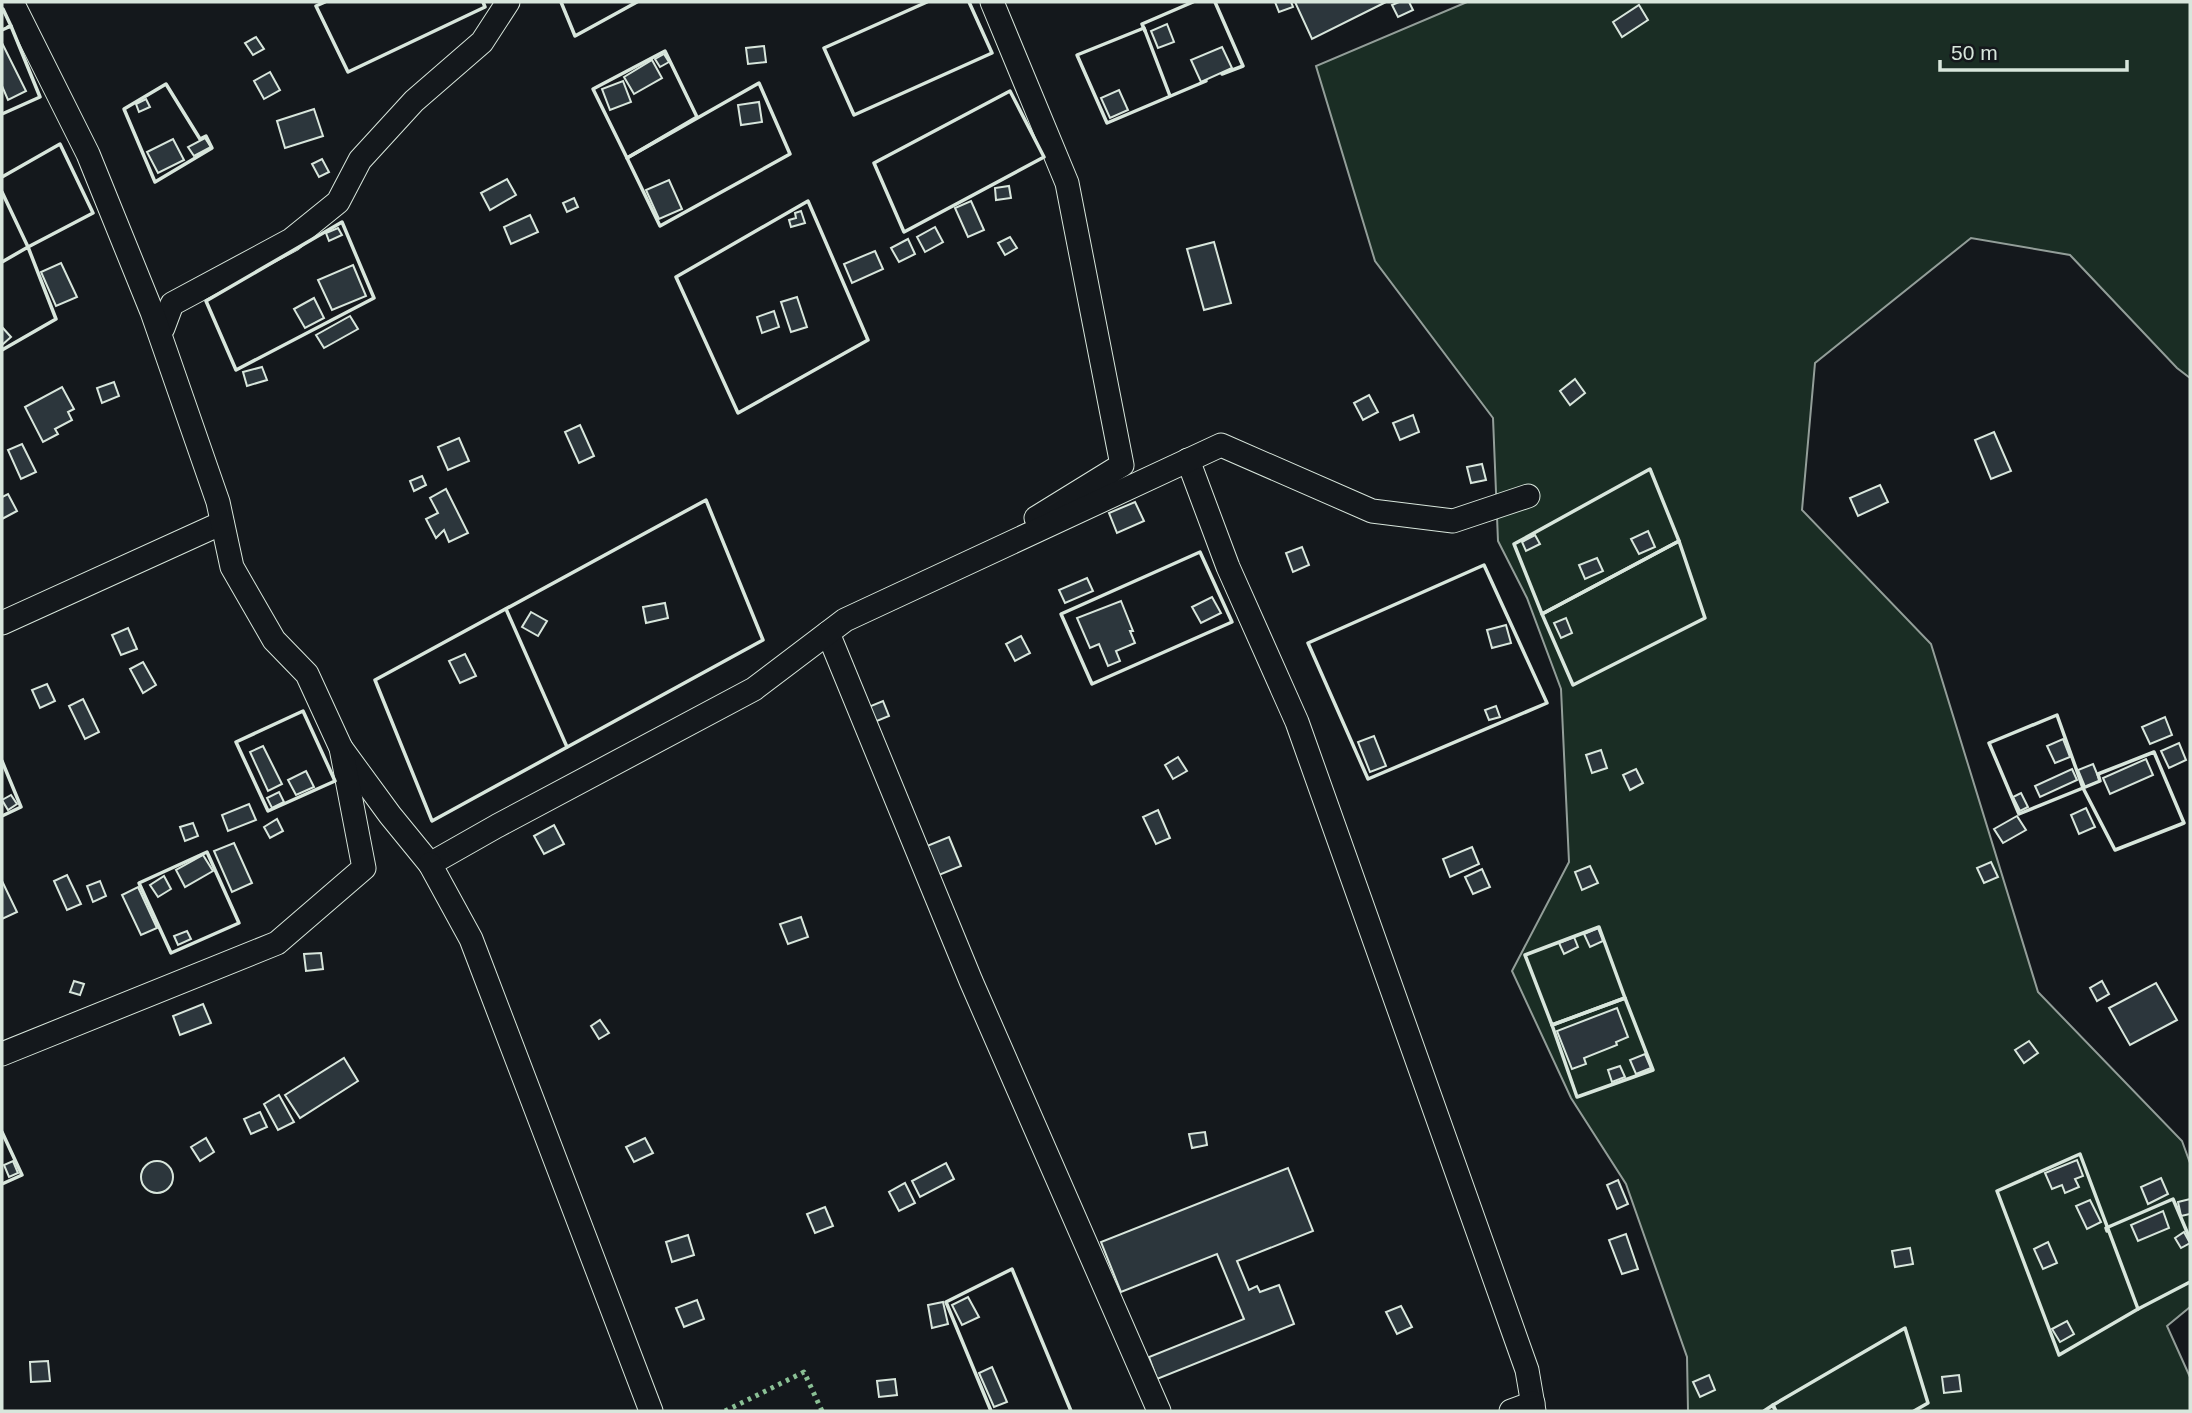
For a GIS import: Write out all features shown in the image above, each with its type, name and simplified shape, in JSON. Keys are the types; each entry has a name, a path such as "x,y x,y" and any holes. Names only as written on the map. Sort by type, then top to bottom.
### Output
{"street":[{"path":"12,2 88,154 152,312 218,502 232,567 274,640 307,674 341,748 390,815 430,863 471,939 651,1411"},
{"path":"163,328 172,304 291,240 338,202 360,160 415,101 482,43 508,2"},
{"path":"785,671 1122,465 1067,183 992,2"},
{"path":"430,863 754,690 845,620 1222,445 1372,511 1453,521 1528,496"},
{"path":"1188,460 1228,567 1297,722 1527,1370 1533,1407 1511,1411"},
{"path":"2,623 222,523"},
{"path":"828,633 971,981 1159,1411"},
{"path":"2,1054 277,943 364,867 341,748"}],"green space":[{"path":"1467,2 2190,2 2190,378 2177,368 2070,255 1971,238 1815,363 1802,510 1931,644 2038,992 2182,1141 2190,1163 2190,1307 2167,1326 2190,1377 2190,1411 1688,1411 1687,1357 1626,1184 1571,1098 1512,971 1569,862 1561,689 1527,598 1498,541 1493,418 1375,261 1316,66"}],"building":[{"path":"1275,2 1291,2 1293,7 1279,12"},
{"path":"1295,2 1386,2 1312,39"},
{"path":"1409,2 1413,10 1398,17 1392,5"},
{"path":"1639,5 1648,20 1622,37 1613,22"},
{"path":"1167,24 1174,42 1158,48 1151,31"},
{"path":"256,37 264,49 253,55 245,43"},
{"path":"2,43 26,91 8,100 2,86"},
{"path":"764,46 766,62 748,64 746,48"},
{"path":"1222,47 1232,68 1201,82 1191,60"},
{"path":"664,54 669,62 660,67 655,59"},
{"path":"652,60 662,78 634,94 624,77"},
{"path":"270,72 280,90 264,99 254,81"},
{"path":"623,81 631,102 610,110 602,89"},
{"path":"1119,90 1128,110 1110,118 1101,98"},
{"path":"146,99 150,107 139,112 136,104"},
{"path":"759,102 762,122 741,125 738,105"},
{"path":"314,109 323,136 285,148 277,121"},
{"path":"205,138 211,147 194,156 188,147"},
{"path":"173,139 184,160 158,173 147,152"},
{"path":"322,159 329,172 319,177 312,164"},
{"path":"507,179 516,195 490,210 481,193"},
{"path":"669,180 682,209 659,219 646,190"},
{"path":"1009,186 1011,198 996,200 995,188"},
{"path":"574,198 578,207 567,212 563,203"},
{"path":"971,201 984,230 968,237 955,208"},
{"path":"801,211 805,223 791,227 789,220 796,218 795,213"},
{"path":"530,215 538,232 511,244 504,227"},
{"path":"935,227 943,242 925,252 917,237"},
{"path":"338,228 342,235 329,241 326,233"},
{"path":"1010,237 1017,248 1005,255 998,243"},
{"path":"908,239 915,254 899,262 891,248"},
{"path":"1214,242 1231,303 1204,310 1187,249"},
{"path":"875,251 883,269 852,283 844,264"},
{"path":"61,263 77,297 56,306 41,272"},
{"path":"353,265 366,296 332,310 318,280"},
{"path":"797,297 807,327 791,332 781,302"},
{"path":"314,298 324,318 305,328 294,309"},
{"path":"774,311 779,327 762,333 757,317"},
{"path":"350,316 358,329 324,348 316,335"},
{"path":"2,327 11,337 2,345"},
{"path":"262,367 267,380 247,386 243,372"},
{"path":"1575,379 1585,393 1570,405 1560,391"},
{"path":"114,382 119,396 102,403 97,388"},
{"path":"62,387 74,409 68,412 72,420 55,429 58,434 43,442 25,407"},
{"path":"1369,395 1378,412 1363,420 1354,403"},
{"path":"1413,415 1419,432 1400,440 1393,423"},
{"path":"580,425 594,456 579,463 565,432"},
{"path":"1994,432 2011,471 1991,479 1975,440"},
{"path":"459,438 469,461 448,470 438,447"},
{"path":"22,444 36,472 21,479 8,450"},
{"path":"1482,464 1486,480 1471,483 1467,467"},
{"path":"422,476 426,485 414,491 410,481"},
{"path":"1880,485 1888,502 1858,516 1850,498"},
{"path":"446,489 468,533 449,542 444,530 436,538 426,519 438,513 430,498"},
{"path":"8,494 17,511 2,519 2,497"},
{"path":"1135,502 1144,521 1117,533 1109,513"},
{"path":"1648,531 1655,547 1639,554 1631,539"},
{"path":"1535,535 1540,544 1526,551 1522,542"},
{"path":"1302,547 1309,565 1293,572 1286,553"},
{"path":"1597,558 1603,571 1585,579 1579,565"},
{"path":"1087,578 1093,591 1065,603 1059,590"},
{"path":"1212,597 1221,613 1201,623 1192,607"},
{"path":"1121,601 1135,643 1116,651 1120,661 1108,666 1099,644 1090,648 1077,618"},
{"path":"665,603 668,618 646,623 643,607"},
{"path":"531,612 547,621 538,636 522,627"},
{"path":"1566,618 1572,633 1561,638 1554,623"},
{"path":"1506,625 1511,643 1492,648 1487,630"},
{"path":"128,628 137,649 121,655 112,635"},
{"path":"1021,636 1030,653 1015,661 1006,644"},
{"path":"465,654 476,676 460,683 449,661"},
{"path":"143,662 156,685 143,693 130,669"},
{"path":"47,684 55,701 40,708 32,690"},
{"path":"83,699 99,732 85,739 69,706"},
{"path":"883,701 889,716 872,723 866,708"},
{"path":"1496,706 1500,717 1489,720 1485,710"},
{"path":"2165,717 2172,735 2150,744 2142,727"},
{"path":"1374,736 1386,766 1370,772 1358,742"},
{"path":"2063,739 2070,757 2055,763 2047,746"},
{"path":"2179,743 2186,760 2169,768 2161,751"},
{"path":"263,746 282,784 268,791 250,752"},
{"path":"1601,750 1607,768 1592,773 1586,755"},
{"path":"1178,757 1187,771 1173,779 1165,765"},
{"path":"2146,759 2153,775 2110,794 2103,778"},
{"path":"2093,764 2100,781 2085,787 2078,770"},
{"path":"1636,769 1643,783 1630,790 1623,775"},
{"path":"2072,769 2077,780 2040,797 2035,786"},
{"path":"306,771 314,787 296,795 288,780"},
{"path":"279,792 284,802 272,808 267,798"},
{"path":"2021,793 2028,807 2020,811 2013,797"},
{"path":"11,795 17,804 8,810 2,800"},
{"path":"249,804 256,820 228,831 222,815"},
{"path":"2086,808 2095,827 2079,834 2071,815"},
{"path":"1158,810 1170,838 1156,844 1143,817"},
{"path":"2017,816 2026,830 2003,843 1994,829"},
{"path":"277,819 283,831 270,838 264,827"},
{"path":"193,823 198,836 185,841 180,827"},
{"path":"554,825 564,844 544,854 534,836"},
{"path":"949,837 961,866 934,877 922,848"},
{"path":"234,843 252,883 232,892 214,851"},
{"path":"1472,847 1479,864 1450,877 1443,859"},
{"path":"203,855 213,871 185,887 176,870"},
{"path":"1991,862 1998,877 1984,883 1977,868"},
{"path":"1590,866 1598,883 1582,890 1575,872"},
{"path":"1482,869 1490,887 1473,894 1465,877"},
{"path":"67,875 81,904 67,910 54,881"},
{"path":"164,876 171,889 158,897 150,885"},
{"path":"2,881 17,912 2,919"},
{"path":"100,881 106,896 93,902 87,886"},
{"path":"138,887 157,928 141,935 122,895"},
{"path":"801,917 808,937 788,944 780,924"},
{"path":"1598,928 1603,941 1590,947 1584,934"},
{"path":"187,931 191,939 178,945 174,936"},
{"path":"1574,937 1578,947 1564,954 1559,943"},
{"path":"321,953 323,969 306,971 304,954"},
{"path":"74,981 84,984 80,995 70,992"},
{"path":"2102,981 2109,994 2097,1001 2090,988"},
{"path":"2156,983 2177,1020 2130,1045 2109,1008"},
{"path":"203,1004 211,1023 180,1035 173,1016"},
{"path":"1617,1008 1628,1037 1616,1042 1617,1045 1584,1058 1586,1064 1572,1069 1557,1031"},
{"path":"600,1020 609,1033 599,1039 591,1026"},
{"path":"2029,1041 2038,1053 2024,1063 2015,1050"},
{"path":"1645,1054 1651,1068 1636,1074 1630,1060"},
{"path":"344,1058 358,1081 300,1118 285,1095"},
{"path":"1620,1066 1625,1077 1612,1082 1608,1070"},
{"path":"279,1095 294,1122 278,1130 264,1104"},
{"path":"260,1112 267,1127 251,1134 244,1119"},
{"path":"1205,1132 1207,1145 1192,1148 1189,1134"},
{"path":"206,1138 214,1152 200,1161 191,1147"},
{"path":"645,1138 653,1153 634,1162 626,1147"},
{"path":"2077,1160 2083,1176 2075,1179 2079,1187 2065,1193 2062,1185 2052,1189 2045,1173"},
{"path":"13,1161 18,1173 9,1177 4,1165"},
{"path":"157,1161 168,1166 173,1177 168,1188 157,1193 146,1188 141,1177 146,1166"},
{"path":"946,1163 954,1179 920,1197 912,1181"},
{"path":"1288,1168 1313,1231 1237,1261 1249,1290 1257,1286 1260,1292 1279,1285 1294,1324 1157,1379 1149,1357 1244,1319 1217,1254 1121,1292 1101,1242"},
{"path":"2161,1178 2168,1194 2148,1204 2141,1187"},
{"path":"1618,1180 1628,1204 1617,1209 1607,1185"},
{"path":"905,1183 915,1203 899,1211 889,1192"},
{"path":"2190,1199 2190,1214 2181,1216 2178,1202"},
{"path":"2090,1200 2101,1222 2087,1229 2076,1206"},
{"path":"825,1207 833,1226 815,1233 807,1214"},
{"path":"2163,1211 2169,1228 2138,1241 2131,1225"},
{"path":"2184,1232 2190,1243 2181,1248 2175,1238"},
{"path":"1626,1234 1638,1269 1622,1274 1609,1240"},
{"path":"688,1235 694,1255 672,1262 666,1242"},
{"path":"2048,1242 2057,1263 2043,1269 2034,1249"},
{"path":"1910,1248 1913,1264 1895,1267 1892,1251"},
{"path":"968,1297 979,1317 962,1325 952,1305"},
{"path":"697,1300 704,1319 684,1327 676,1308"},
{"path":"943,1302 948,1324 932,1328 928,1305"},
{"path":"1401,1306 1412,1327 1397,1334 1386,1312"},
{"path":"2067,1321 2074,1334 2060,1342 2052,1329"},
{"path":"48,1361 50,1381 31,1382 30,1362"},
{"path":"992,1367 1007,1402 994,1407 979,1373"},
{"path":"1709,1375 1715,1390 1700,1397 1693,1382"},
{"path":"1959,1375 1961,1391 1944,1393 1942,1377"},
{"path":"895,1379 897,1395 879,1397 877,1381"}],"hedge":[{"path":"725,1411 804,1372 822,1411"}],"wall":[{"path":"325,2 316,6 348,72 485,7 483,2"},
{"path":"561,2 575,36 637,2"},
{"path":"927,2 824,48 854,115 992,53 969,2"},
{"path":"1145,31 1142,24 1193,2"},
{"path":"1215,2 1243,66 1222,74"},
{"path":"3,9 11,26 8,27"},
{"path":"2,30 11,26 40,97 2,114"},
{"path":"1170,96 1144,28 1077,55 1107,123 1206,81"},
{"path":"665,51 697,117 627,158 593,89 665,51"},
{"path":"759,83 790,154 660,226 627,158 759,83"},
{"path":"166,84 200,139 206,136 212,148 155,182 124,109 166,84"},
{"path":"1010,91 1044,157 904,232 874,163 1010,91"},
{"path":"2,177 60,144 93,213 28,247 2,192"},
{"path":"808,201 868,340 738,413 676,277 808,201"},
{"path":"342,222 374,298 236,370 206,301 342,222"},
{"path":"2,262 28,247 56,319 2,350"},
{"path":"1650,469 1679,541 1542,614 1514,544 1650,469"},
{"path":"706,500 763,640 432,821 375,680 706,500"},
{"path":"1679,541 1705,618 1573,685 1542,614 1679,541"},
{"path":"1200,552 1232,622 1092,684 1061,614 1200,552"},
{"path":"1484,565 1547,703 1368,779 1308,643 1484,565"},
{"path":"506,609 567,747"},
{"path":"303,711 335,781 268,811 236,742 303,711"},
{"path":"2057,715 2083,788 2019,814 1989,743 2057,715"},
{"path":"2154,752 2184,823 2115,850 2083,788 2100,781 2098,774 2154,752"},
{"path":"2,761 21,807 2,816"},
{"path":"207,852 239,923 171,953 139,883 207,852"},
{"path":"1599,927 1625,998 1552,1025 1525,955 1599,927"},
{"path":"1625,998 1653,1070 1577,1097 1552,1025 1625,998"},
{"path":"2,1132 22,1175 2,1184"},
{"path":"2080,1154 2138,1309 2059,1355 1997,1191 2080,1154"},
{"path":"2107,1231 2106,1228 2173,1199 2190,1239"},
{"path":"991,1411 946,1302 1012,1269 1071,1411"},
{"path":"2138,1309 2190,1282"},
{"path":"1776,1411 1773,1405 1905,1328 1928,1403 1914,1411"},
{"path":"1764,1411 1773,1405 1774,1408"}]}
